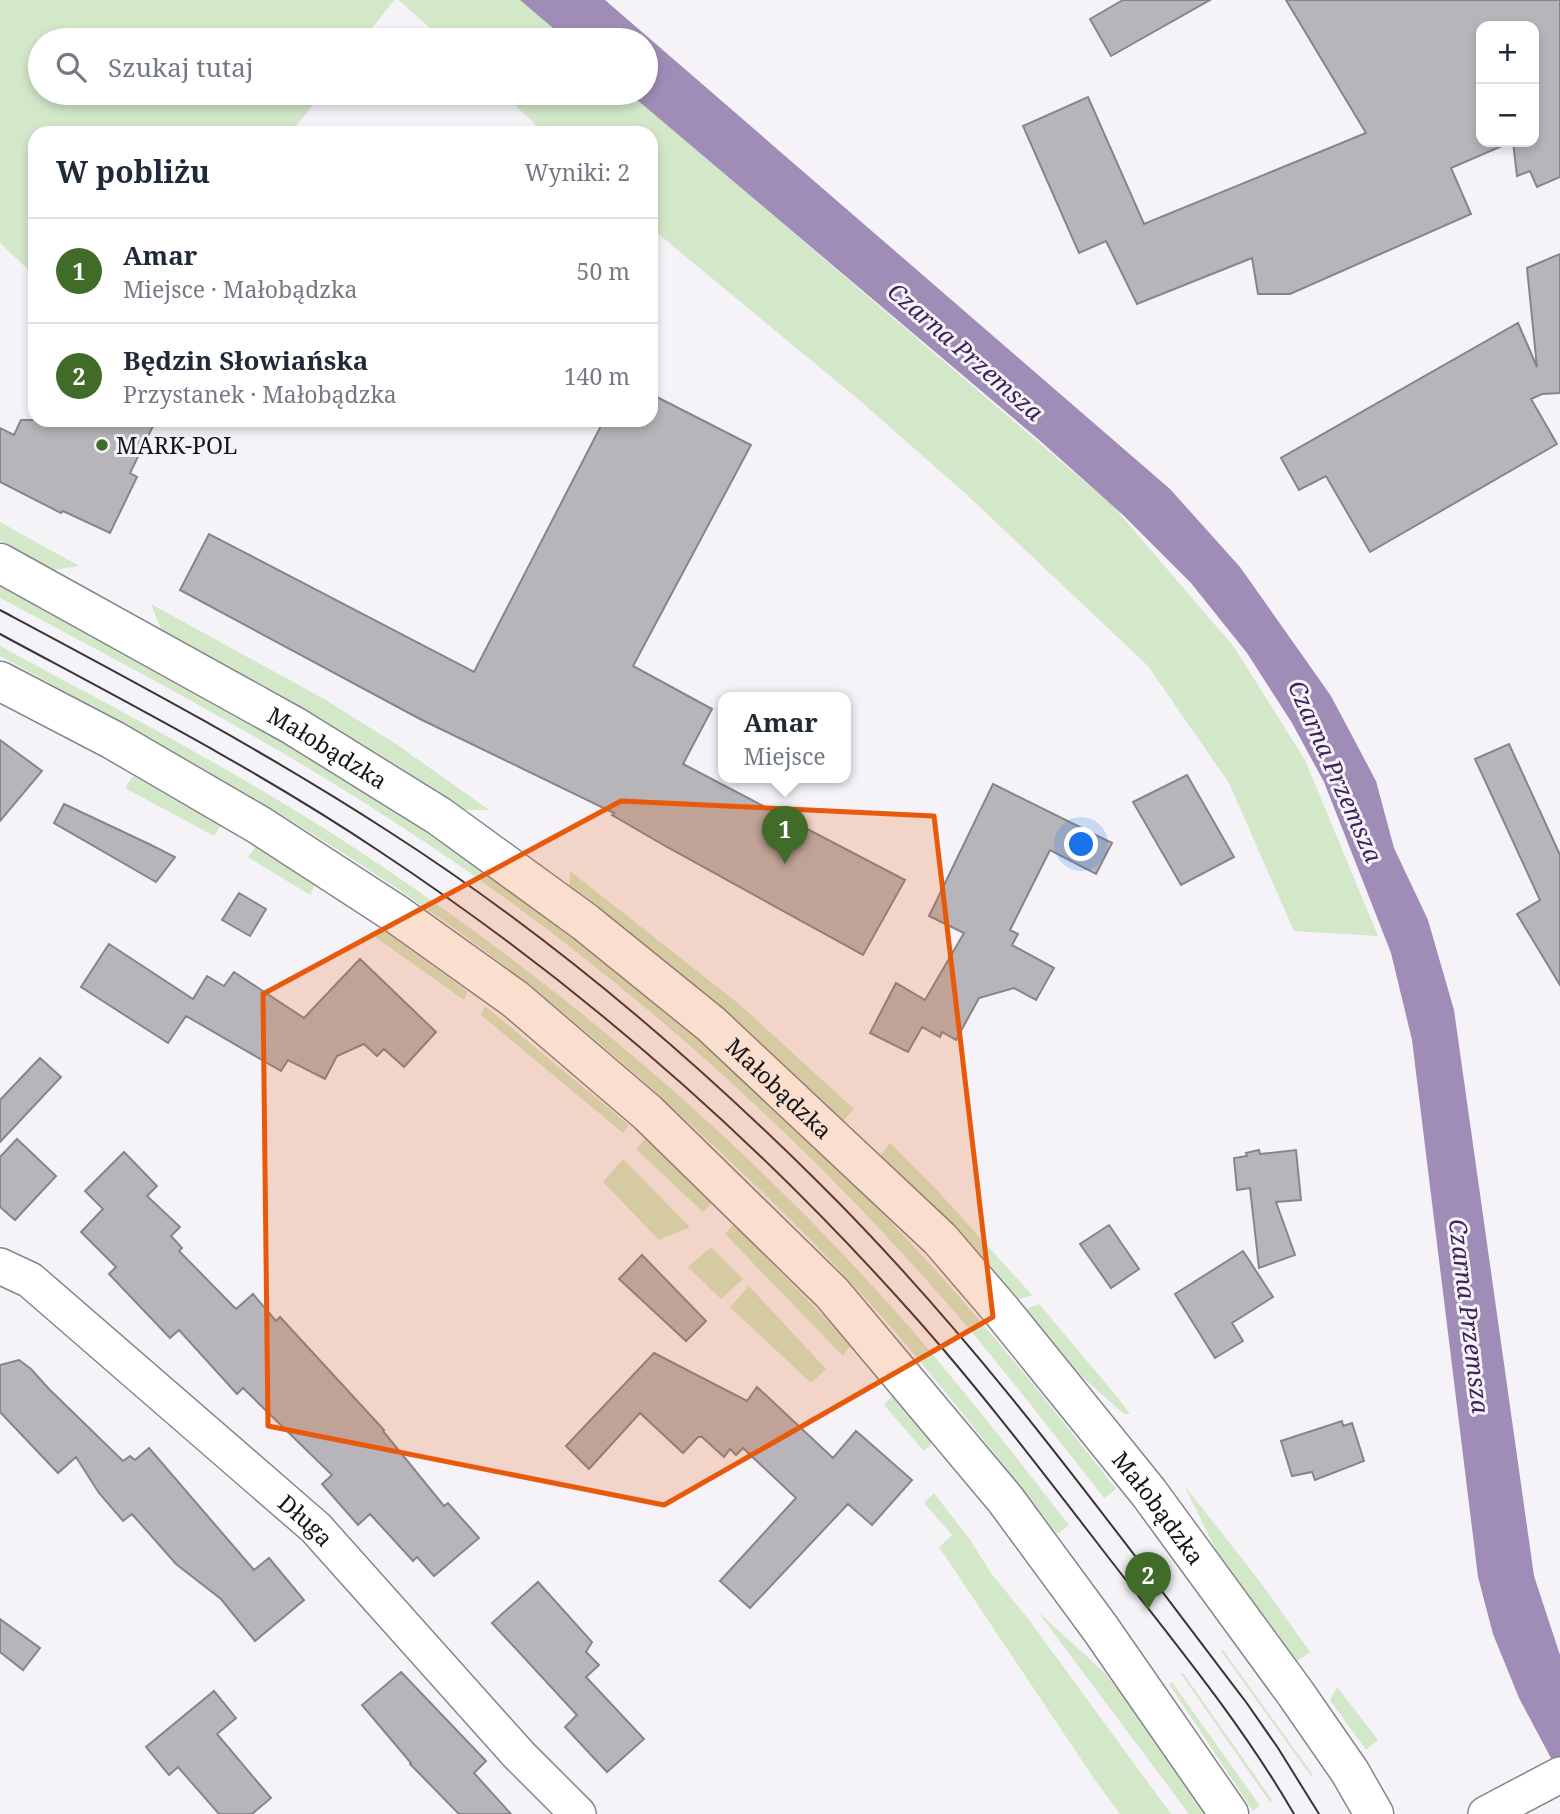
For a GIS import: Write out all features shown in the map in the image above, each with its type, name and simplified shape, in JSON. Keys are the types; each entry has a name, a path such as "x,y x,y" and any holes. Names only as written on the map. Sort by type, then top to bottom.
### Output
{"street":[{"name":"Małobądzka","path":"0,563 294,726 439,816 585,922 711,1024 940,1239 1002,1310 1149,1493 1296,1695 1366,1807"},
{"path":"0,681 113,740 259,825 396,914 515,999 648,1113 832,1293 1005,1499 1100,1628 1229,1814"},
{"name":"Długa","path":"0,1266 30,1280 316,1528 519,1755 578,1814"},
{"path":"1494,1810 1560,1775"}],"highlighted area":[{"path":"621,801 934,816 993,1317 664,1505 268,1426 263,994"}],"green space":[{"path":"0,0 394,0 372,28 28,28 28,105 313,105 296,126 28,126 28,269 0,243"},
{"path":"399,0 521,0 554,28 430,28"},
{"path":"514,105 644,105 1113,506 1234,647 1305,760 1378,936 1294,931 1229,783 1148,666 966,494 858,399 658,234 658,126 537,126"},
{"path":"0,522 79,566 52,570 0,541"},
{"path":"0,586 202,695 350,782 525,902 647,997 764,1099 907,1239 1000,1344 1116,1489 1104,1498 978,1339 900,1250 774,1122 640,1003 499,894 375,809 216,715 0,598"},
{"path":"151,604 324,699 396,744 489,810 464,810 328,724 162,632"},
{"path":"0,646 290,807 453,916 588,1019 717,1130 839,1250 941,1364 1069,1525 1057,1534 905,1343 807,1237 675,1110 553,1004 477,945 362,866 183,757 0,656"},
{"path":"133,776 220,826 214,836 125,788"},
{"path":"255,847 315,884 310,895 248,857"},
{"path":"570,871 739,1004 854,1109 843,1121 729,1016 569,888"},
{"path":"381,929 467,991 464,1000 375,937"},
{"path":"485,1006 629,1125 623,1133 481,1015"},
{"path":"645,1139 713,1202 703,1212 636,1149"},
{"path":"890,1143 936,1189 1032,1295 1017,1300 880,1156"},
{"path":"623,1159 690,1227 659,1240 603,1182"},
{"path":"734,1224 851,1345 843,1356 725,1234"},
{"path":"711,1247 743,1279 721,1299 688,1267"},
{"path":"749,1286 826,1369 811,1383 730,1307"},
{"path":"1039,1304 1130,1414 1124,1414 1081,1376 1021,1311"},
{"path":"893,1395 931,1442 924,1451 884,1405"},
{"path":"1184,1485 1258,1579 1310,1652 1297,1661 1220,1558"},
{"path":"934,1493 1171,1814 1120,1814 939,1547 952,1535 924,1503"},
{"path":"1038,1612 1105,1673 1172,1760 1204,1814 1189,1814"},
{"path":"1223,1650 1313,1775 1311,1776 1221,1651"},
{"path":"1183,1673 1272,1800 1270,1802 1181,1674"},
{"path":"1172,1682 1260,1806 1253,1811 1169,1684"},
{"path":"1337,1687 1378,1740 1366,1750 1330,1700"}],"water":[{"path":"520,0 605,0 637,28 553,28"},
{"name":"Czarna Przemsza","path":"658,46 1170,489 1240,567 1331,696 1376,781 1394,848 1428,920 1454,1010 1534,1576 1560,1655 1560,1775 1519,1698 1493,1634 1478,1577 1412,1040 1391,953 1324,782 1292,723 1247,653 1191,583 1123,515 1038,439 643,105 658,105"}],"building":[{"path":"1123,0 1210,0 1111,56 1090,19"},
{"path":"1286,0 1560,0 1560,177 1537,187 1530,171 1517,176 1514,147 1539,147 1539,21 1476,21 1476,147 1499,147 1451,168 1471,214 1290,294 1258,294 1252,258 1137,304 1106,241 1079,253 1023,126 1088,97 1144,224 1366,133"},
{"path":"1560,254 1560,393 1542,394 1531,399 1557,444 1370,552 1326,476 1299,490 1281,458 1518,323 1537,367 1527,268"},
{"path":"658,398 751,445 633,666 712,709 683,764 905,880 863,955 667,847 612,815 614,813 420,719 180,590 209,534 474,672 600,427 658,427"},
{"path":"21,420 28,420 28,427 153,427 130,473 137,477 110,533 63,511 61,513 0,482 0,428 14,435"},
{"path":"0,740 42,771 0,821"},
{"path":"1509,744 1560,855 1560,985 1517,914 1540,900 1475,759"},
{"path":"1187,775 1234,857 1181,885 1133,802"},
{"path":"993,784 1112,843 1096,874 1050,850 1010,930 1018,934 1012,945 1054,968 1036,1000 1014,988 979,998 956,1040 942,1032 940,1037 922,1027 908,1052 870,1033 896,983 925,1000 964,933 929,916"},
{"path":"64,804 175,857 156,882 54,823"},
{"path":"239,893 266,909 250,936 222,920"},
{"path":"109,944 193,999 207,976 224,986 234,972 304,1018 360,959 436,1032 404,1067 384,1049 377,1056 364,1044 337,1056 325,1079 288,1060 281,1071 186,1016 168,1043 81,987"},
{"path":"40,1058 61,1077 0,1142 0,1100"},
{"path":"17,1139 56,1176 15,1220 0,1207 0,1157"},
{"path":"1259,1150 1260,1154 1296,1150 1301,1200 1276,1202 1295,1255 1259,1268 1250,1188 1237,1190 1234,1158"},
{"path":"124,1152 157,1186 147,1196 180,1227 171,1236 182,1248 179,1251 236,1309 253,1294 276,1321 280,1317 384,1430 444,1506 448,1503 479,1538 434,1576 417,1557 413,1561 370,1514 358,1525 322,1484 332,1475 243,1388 237,1394 179,1330 170,1338 109,1274 116,1267 81,1232 103,1209 85,1191"},
{"path":"1109,1225 1139,1269 1111,1288 1080,1244"},
{"path":"1243,1251 1273,1297 1232,1323 1243,1341 1215,1358 1175,1294"},
{"path":"642,1255 706,1321 686,1341 619,1279"},
{"path":"654,1353 747,1401 757,1387 833,1458 856,1431 912,1480 872,1525 848,1504 750,1608 720,1581 796,1498 743,1448 736,1455 730,1449 724,1457 702,1437 698,1437 683,1453 640,1413 589,1469 566,1446"},
{"path":"19,1360 123,1461 130,1456 135,1460 149,1448 254,1570 269,1558 304,1600 255,1641 221,1599 176,1564 132,1514 123,1521 99,1493 76,1457 58,1473 0,1412 0,1365"},
{"path":"1342,1421 1343,1426 1352,1423 1364,1461 1315,1480 1312,1472 1292,1476 1281,1441"},
{"path":"538,1582 592,1642 586,1652 599,1665 586,1677 644,1739 607,1772 565,1727 577,1715 492,1623"},
{"path":"0,1619 40,1648 23,1670 0,1652"},
{"path":"401,1672 486,1761 474,1773 511,1814 459,1814 410,1764 362,1705"},
{"path":"214,1691 236,1718 217,1734 271,1798 252,1814 219,1814 178,1767 169,1775 146,1747"}],"tram line":[{"path":"0,610 245,744 341,801 446,869 612,995 717,1086 877,1242 988,1369 1093,1501 1246,1702 1319,1814"},
{"path":"0,634 240,765 379,851 452,901 594,1009 729,1127 856,1252 962,1372 1199,1674 1249,1743 1294,1814"}],"place":[{"name":"MARK-POL","path":"102,445"},
{"name":"Amar","path":"785,864"},
{"name":"Będzin Słowiańska","path":"1148,1610"}]}
